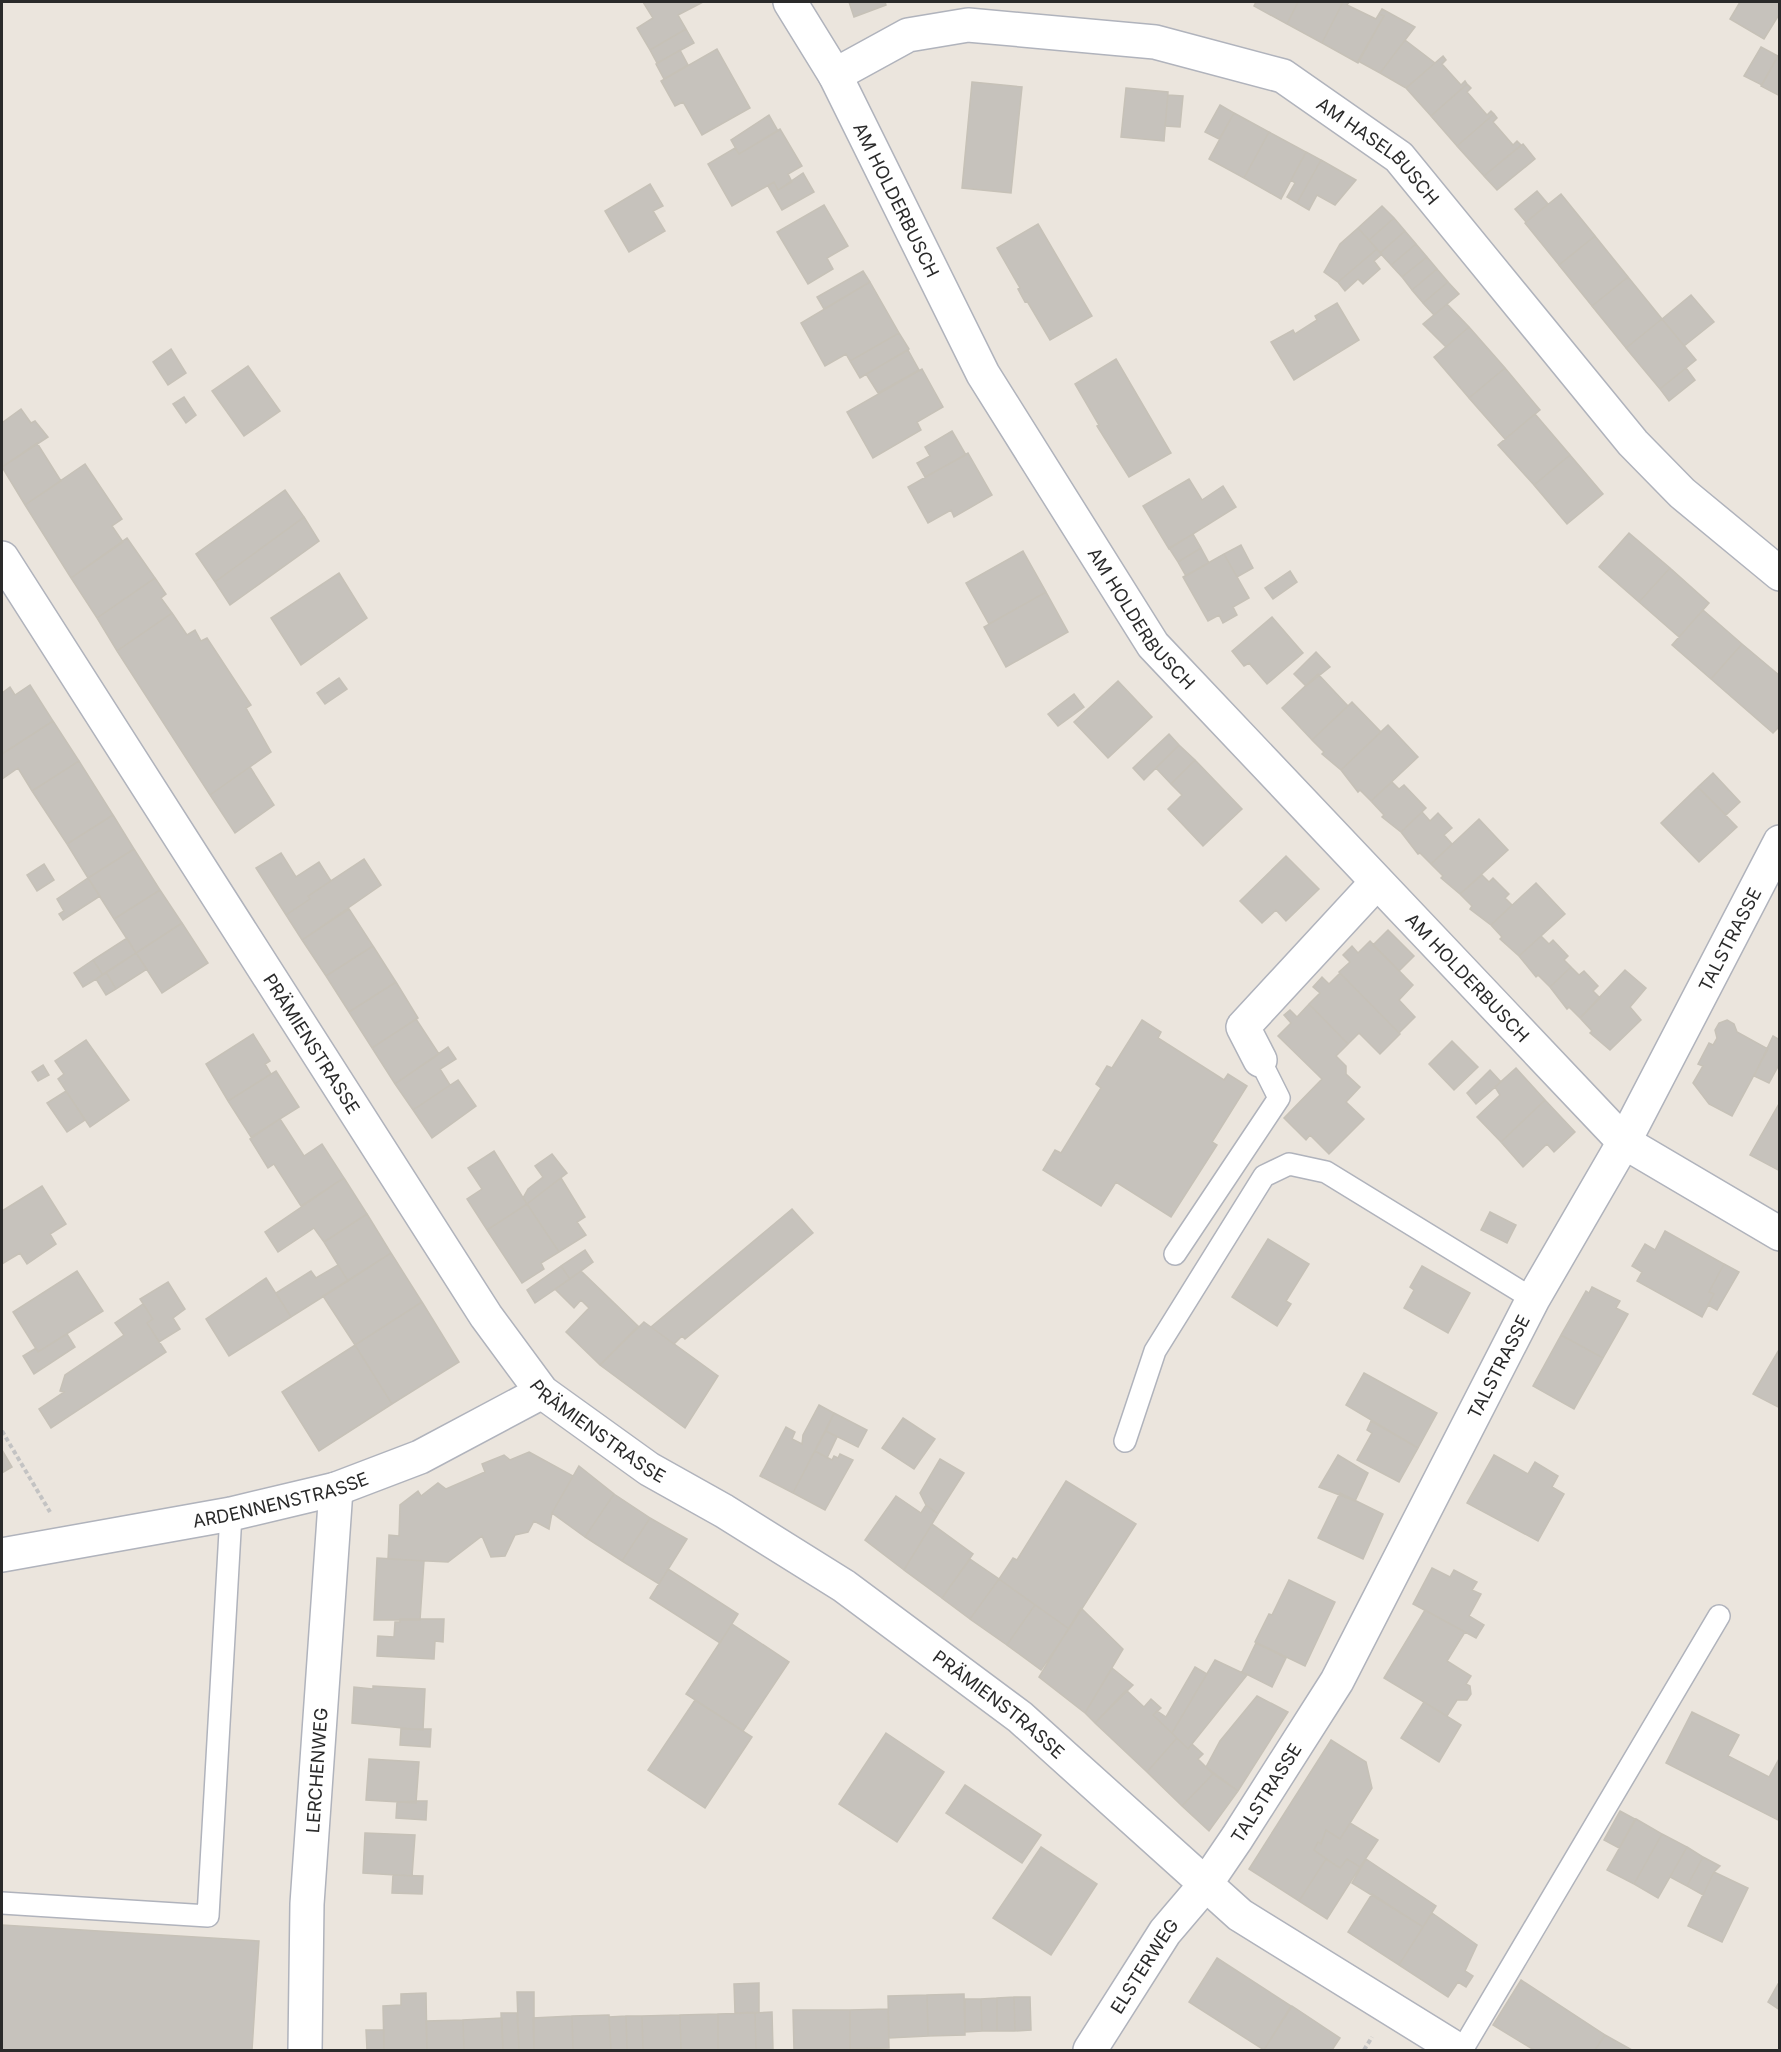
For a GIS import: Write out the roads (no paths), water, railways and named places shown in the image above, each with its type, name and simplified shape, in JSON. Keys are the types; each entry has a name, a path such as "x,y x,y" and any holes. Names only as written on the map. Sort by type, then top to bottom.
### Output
{"street":[{"name":"AM HOLDERBUSCH","path":"790,2 835,75 983,374 1153,645 1624,1142 1779,1234"},
{"name":"AM HASELBUSCH","path":"835,75 908,35 968,25 1155,42 1283,76 1399,157 1633,443 1682,493 1779,574"},
{"name":"PRÄMIENSTRASSE","path":"2,558 486,1316 542,1392 649,1469 724,1511 844,1586 1020,1717 1240,1915 1458,2050"},
{"name":"TALSTRASSE","path":"1205,1885 1337,1681 1533,1299 1624,1142 1776,857"},
{"path":"1260,1060 1243,1027 1377,882"},
{"name":"ARDENNENSTRASSE","path":"2,1555 231,1514 336,1489 420,1457 542,1392"},
{"name":"LERCHENWEG","path":"304,2050 307,1904 336,1489"},
{"name":"ELSTERWEG","path":"1090,2050 1165,1932 1205,1885"}],"lane":[{"path":"1175,1254 1280,1098 1260,1060"},
{"path":"1125,1441 1155,1351 1264,1176 1289,1164 1326,1172 1533,1299"},
{"path":"2,1903 208,1916 231,1514"},
{"path":"1462,2050 1719,1616"}]}
